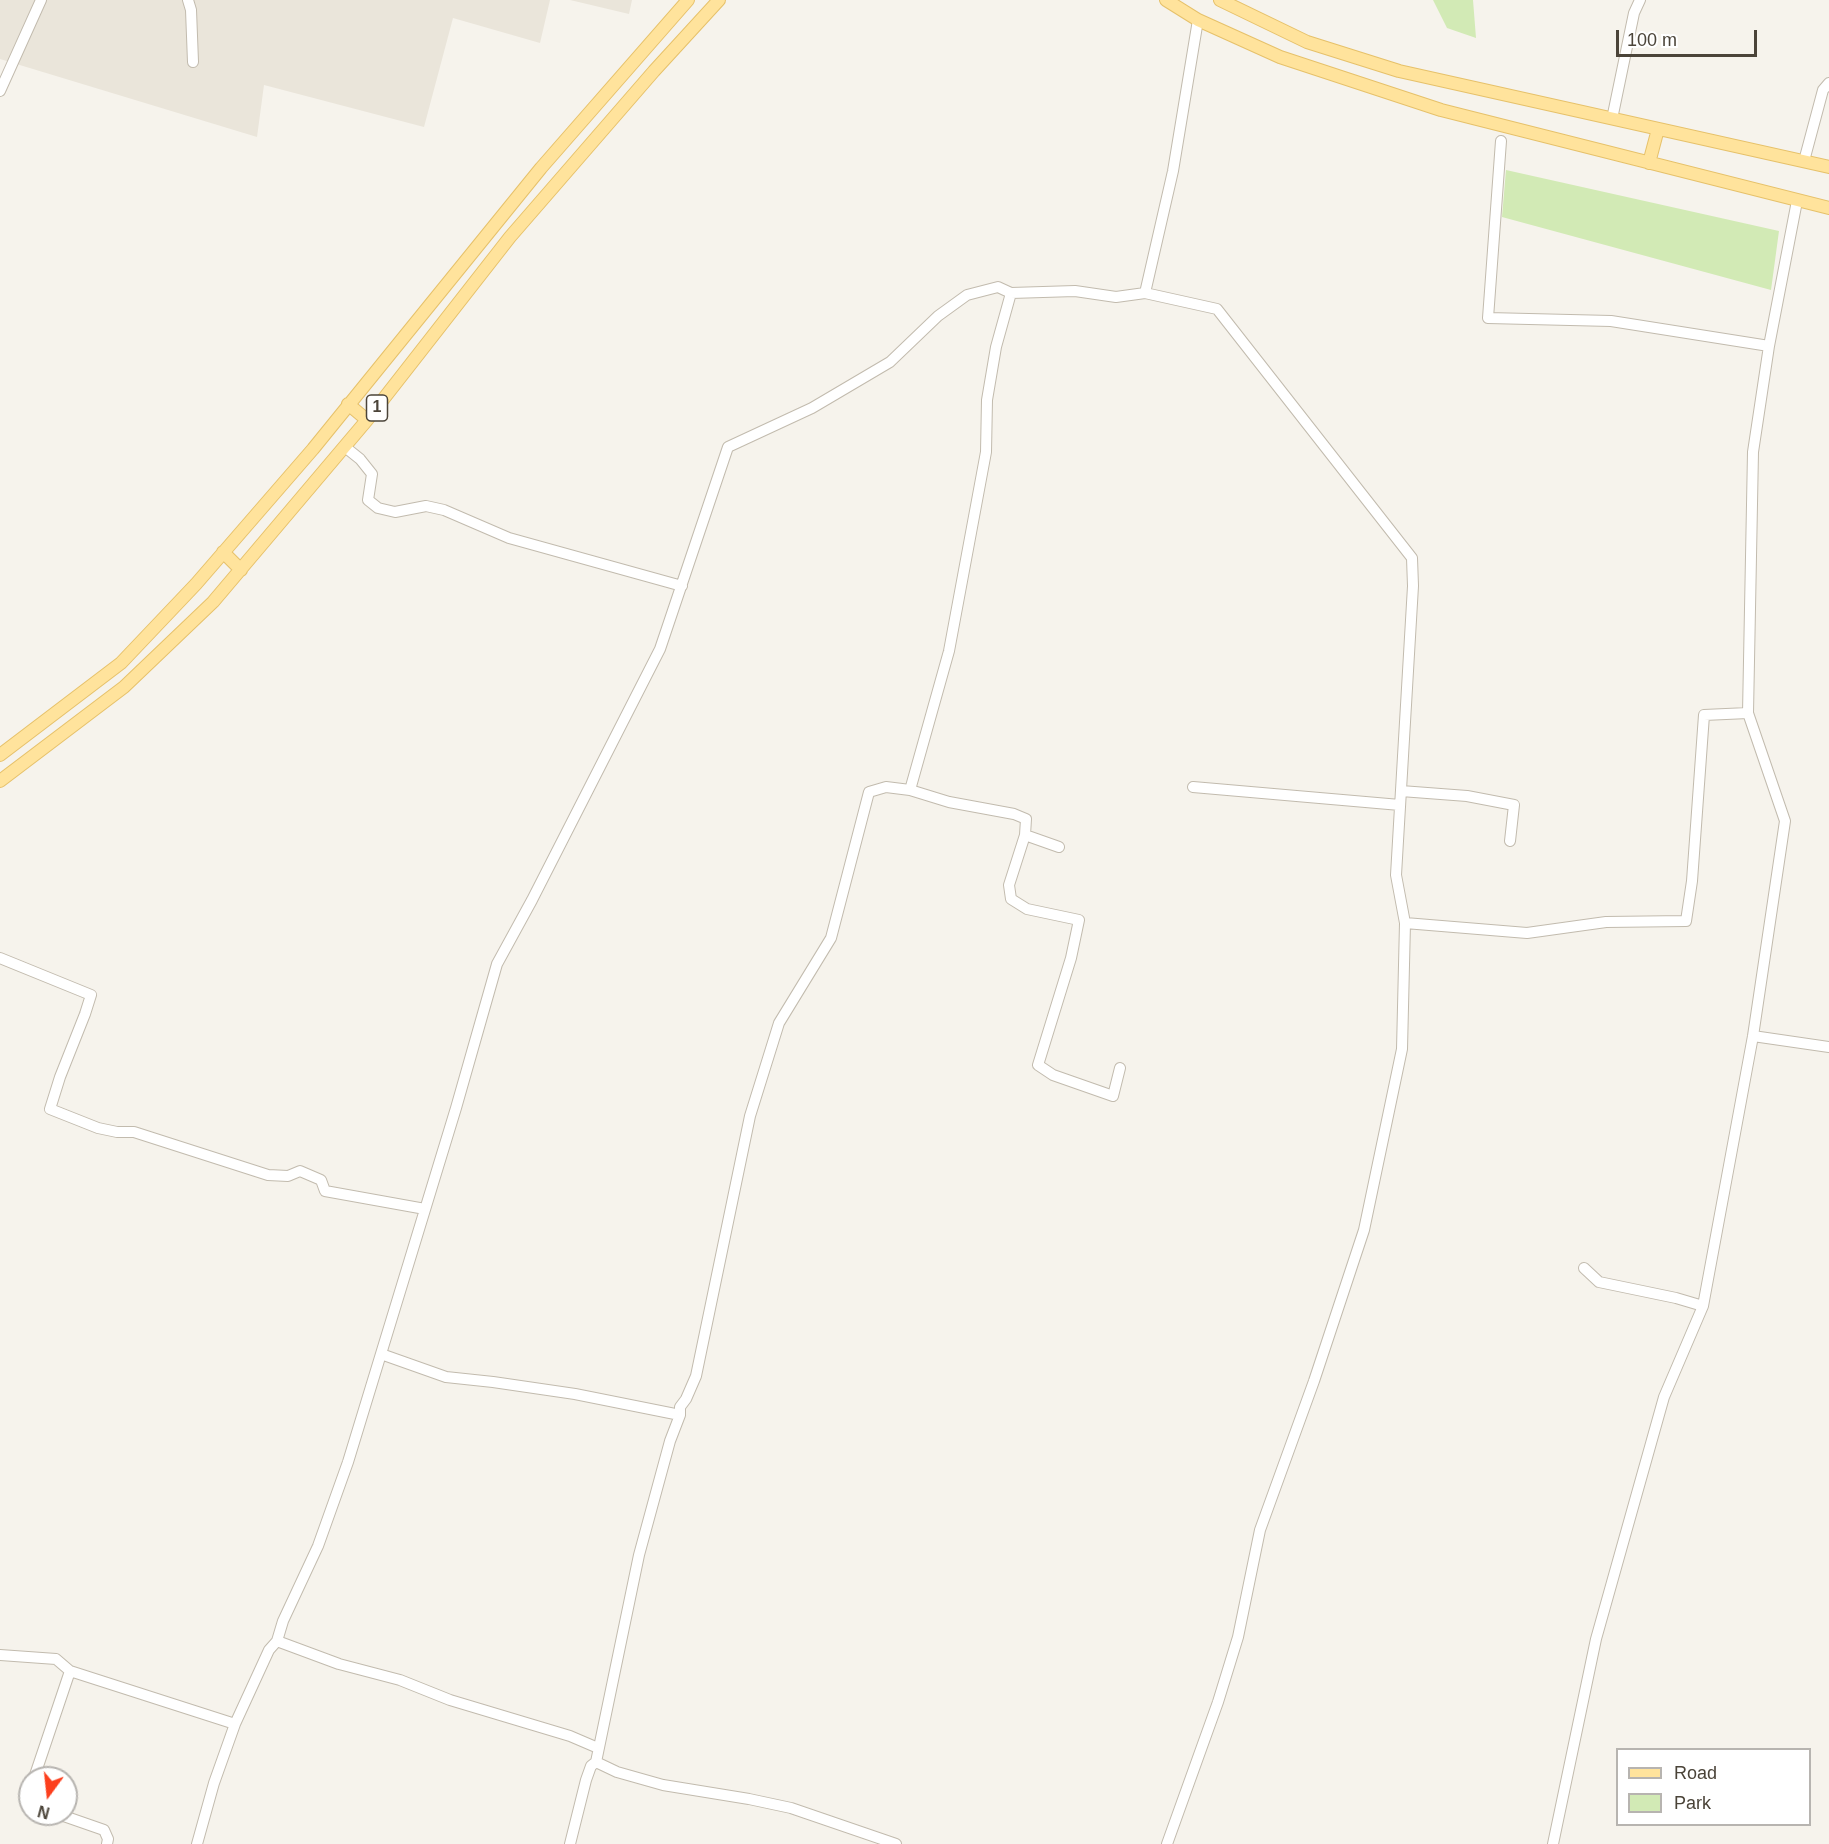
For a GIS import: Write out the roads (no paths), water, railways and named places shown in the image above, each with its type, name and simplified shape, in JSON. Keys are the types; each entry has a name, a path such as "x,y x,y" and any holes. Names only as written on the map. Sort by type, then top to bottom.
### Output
{"main road":[{"name":"1","path":"0,755 121,663 196,584 266,505 541,168 688,0"},
{"name":"1","path":"0,781 124,687 213,602 367,420 510,237 719,0"},
{"path":"1166,0 1198,20 1280,57 1441,110 1829,208"},
{"path":"1220,0 1307,42 1399,71 1829,167"},
{"path":"640,55 654,71"},
{"path":"1649,163 1658,129"},
{"path":"348,404 367,420"},
{"path":"223,552 241,570"}],"street":[{"path":"0,91 41,0"},
{"path":"188,0 191,10 193,62"},
{"path":"1612,119 1634,13 1639,0"},
{"path":"1145,293 1173,171 1198,20"},
{"path":"1804,161 1823,90 1829,82"},
{"path":"1501,141 1488,318 1611,321 1769,346"},
{"path":"1553,1844 1596,1640 1660,1409 1703,1306 1753,1036 1785,821 1748,713 1753,452 1769,346 1797,201"},
{"path":"197,1844 214,1783 235,1724 269,1650 277,1641 283,1621 327,1523 348,1462 497,964 660,649 728,447 812,408 890,362 938,316 967,295 998,287 1011,293 1075,291 1116,297 1145,293 1217,309 1412,558 1413,586 1396,875 1405,923 1402,1049 1364,1230 1314,1381 1260,1530 1238,1637 1218,1702 1167,1844"},
{"path":"910,790 949,651 986,452 987,400 996,347 1011,293"},
{"path":"345,447 360,459 372,474 368,500 378,508 395,512 426,506 444,510 509,538 682,586"},
{"path":"1405,923 1527,933 1606,922 1686,921 1692,881 1704,715 1748,713"},
{"path":"570,1844 586,1780 591,1766 596,1762 639,1555 670,1441 680,1415 680,1407 696,1376 750,1116 779,1023 831,938 869,792 886,787 910,790 926,796 1014,814 1026,819 1025,835 1009,885 1011,899 1027,909 1079,920 1071,958 1038,1065 1053,1075 1113,1096 1120,1068"},
{"path":"1193,787 1400,805"},
{"path":"1401,792 1467,796 1514,805 1510,842"},
{"path":"1025,835 1059,847"},
{"path":"0,958 91,995 50,1109 98,1128 117,1132 134,1132 268,1175 288,1176 300,1171 321,1179 326,1191 425,1209"},
{"path":"1753,1036 1829,1047"},
{"path":"1584,1268 1599,1282 1703,1306"},
{"path":"381,1354 446,1377 574,1394 680,1415"},
{"path":"277,1641 339,1664 400,1680 450,1700 570,1737 598,1748"},
{"path":"0,1656 56,1659 70,1671 235,1724"},
{"path":"38,1766 70,1671"},
{"path":"596,1762 617,1772 663,1785 791,1808 896,1844"},
{"path":"78,1821 104,1830 108,1839 107,1844"}]}
